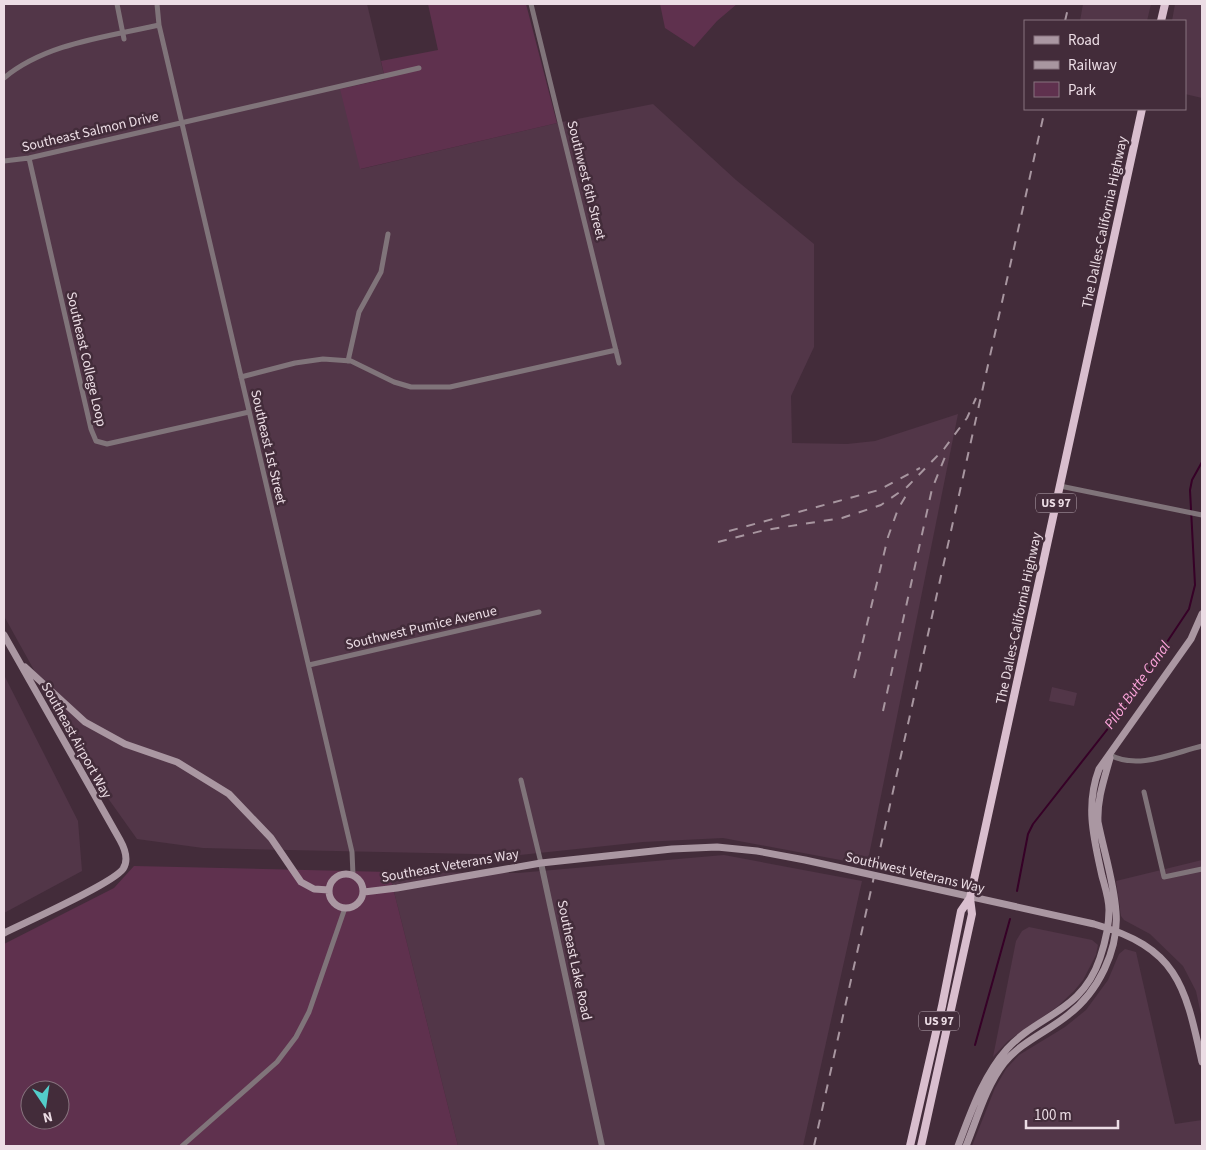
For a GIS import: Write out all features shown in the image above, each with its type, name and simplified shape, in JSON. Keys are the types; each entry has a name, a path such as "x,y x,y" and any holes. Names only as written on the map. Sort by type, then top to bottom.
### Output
{"highway":[{"path":"1161,20 1165,4"},
{"name":"The Dalles-California Highway","path":"921,1146 972,914 970,898 1142,110"},
{"name":"The Dalles-California Highway","path":"910,1146 942,1006 961,911 970,898"}],"main road":[{"path":"958,1146 987,1077 997,1061 1014,1043 1057,1014 1077,996 1096,970 1107,928 1109,909 1090,809 1094,781 1099,769 1191,639 1202,614"},
{"name":"Southeast Airport Way","path":"4,635 120,840 126,858 124,868 108,881 4,933"},
{"path":"20,662 85,722 125,744 178,762 229,794 271,838 301,882 314,889 329,890"},
{"path":"966,1146 999,1071 1023,1045 1069,1015 1094,987 1108,959 1115,931 1116,914 1097,809 1101,783 1110,755"},
{"name":"Southwest Veterans Way","path":"541,863 672,849 717,847 757,851 805,860 1107,928 1137,941 1160,958 1180,983 1192,1017 1202,1062"},
{"name":"Southeast Veterans Way","path":"364,892 541,863"},
{"path":"342,874 353,875 361,882 364,892 360,902 345,908 332,900 329,890 330,884 337,876 342,874"}],"street":[{"path":"117,4 124,39"},
{"name":"Southeast 1st Street","path":"157,4 159,25 181,122 352,852 353,875"},
{"name":"Southwest 6th Street","path":"531,4 619,363"},
{"path":"4,78 16,68 56,49 159,25"},
{"name":"Southeast Salmon Drive","path":"4,161 29,158 419,68"},
{"name":"Southeast College Loop","path":"29,158 83,398 96,441 107,444 249,412"},
{"path":"348,361 359,312 382,272 388,234"},
{"path":"241,377 314,360 348,361 394,382 430,388 450,387 616,350"},
{"path":"1060,486 1202,515"},
{"path":"1195,515 1202,519"},
{"name":"Southwest Pumice Avenue","path":"309,665 539,612"},
{"path":"1110,755 1121,761 1137,762 1202,746"},
{"name":"Southeast Lake Road","path":"522,780 602,1146"},
{"path":"1144,792 1164,877 1202,869"},
{"path":"182,1146 277,1062 296,1037 309,1012 345,908"}],"shaded area":[{"path":"4,4 367,4 385,79 341,89 361,169 557,123 653,104 736,180 814,244 814,347 791,396 792,443 847,444 875,441 958,414 867,865 723,838 643,842 520,855 203,848 137,839 95,780 4,616"},
{"path":"1083,4 1151,4 1147,20 1080,20"},
{"path":"1175,4 1202,4 1202,98 1186,94 1186,20 1172,20"},
{"path":"4,675 78,821 82,871 4,913"},
{"path":"1052,687 1077,693 1074,706 1049,701"},
{"path":"724,855 862,881 803,1146 458,1146 389,872 518,873"},
{"path":"1202,860 1202,1019 1196,991 1183,966 1150,934 1124,920 1121,916 1116,881"},
{"path":"1029,927 1092,940 1098,945 1096,955 1083,980 1074,991 1057,1007 1008,1041 993,1057 1016,941 1022,931"},
{"path":"1125,949 1136,952 1175,1124 1202,1120 1202,1146 972,1146 995,1088 1006,1069 1019,1055 1065,1027 1086,1010 1108,980 1119,954"}],"green space":[{"path":"428,4 526,4 557,123 360,169 340,89 385,79 381,61 438,50"},
{"path":"660,4 737,4 717,21 694,47 665,28"},
{"path":"134,866 389,872 458,1146 4,1146 4,944 114,888"}],"waterway":[{"name":"Pilot Butte Canal","path":"1017,891 1028,834 1033,824 1117,717 1189,609 1195,585 1190,490 1192,480 1202,462"},
{"name":"Pilot Butte Canal","path":"975,1045 1010,919"}],"railway":[{"path":"1065,20 1069,4"},
{"path":"814,1146 1045,110"},
{"path":"718,542 765,530 842,518 881,505 907,487 944,449 967,418 976,398"},
{"path":"883,711 932,489 947,452"},
{"path":"729,531 879,490 920,468"},
{"path":"854,678 888,537 898,509 910,489"}]}
